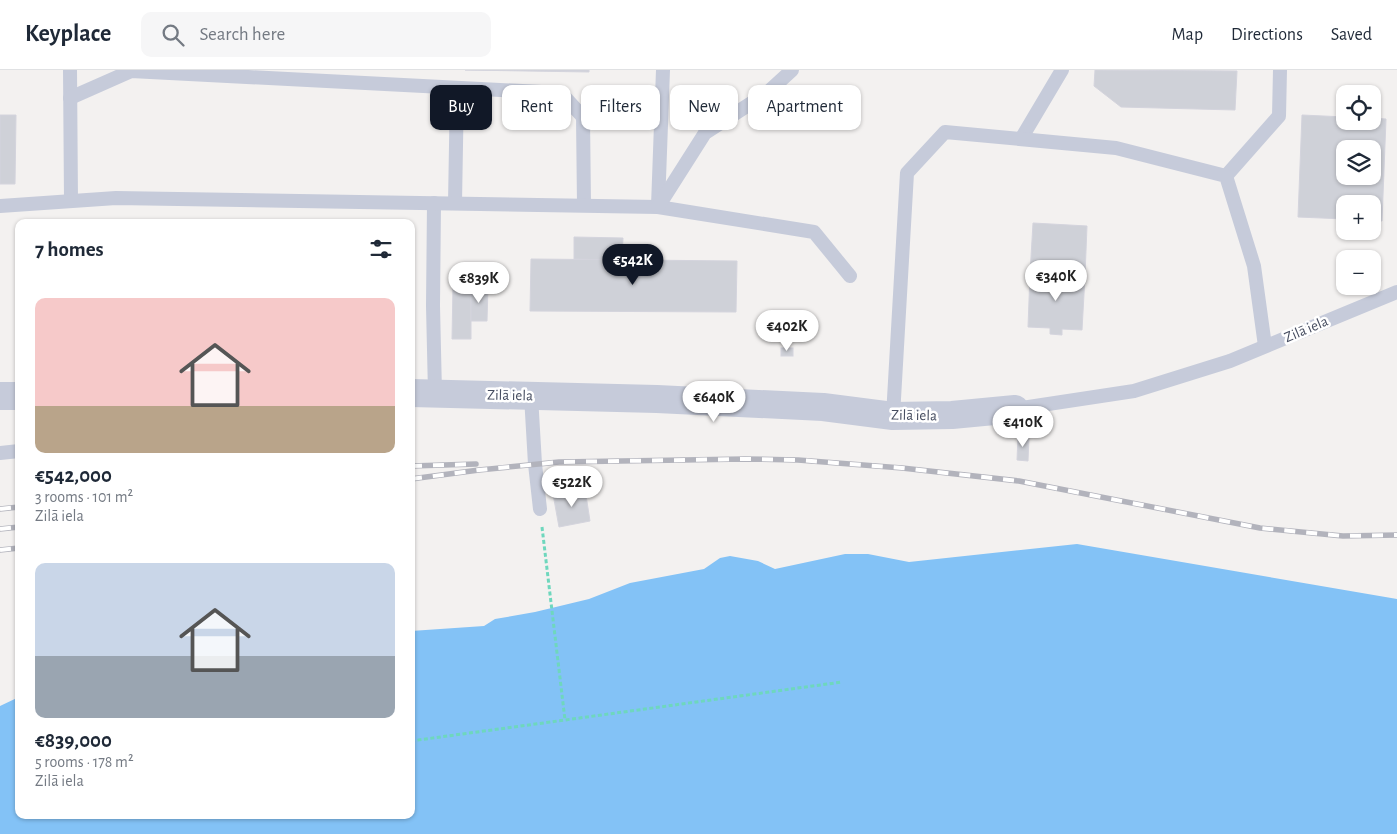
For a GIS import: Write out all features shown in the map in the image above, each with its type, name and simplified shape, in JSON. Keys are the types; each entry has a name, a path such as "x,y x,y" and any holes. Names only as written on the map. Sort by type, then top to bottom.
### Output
{"street":[{"name":"Zilā iela","path":"423,393 656,399 823,407 894,416 952,415 1015,409"},
{"path":"0,396 15,396"}],"lane":[{"path":"70,70 71,200"},
{"path":"658,207 663,70"},
{"path":"658,207 705,133 767,93 792,70"},
{"path":"1021,139 1062,70"},
{"path":"1226,176 1279,116 1280,70"},
{"path":"70,98 131,71 430,87"},
{"path":"492,90 561,93 583,117 584,206"},
{"path":"455,203 456,130"},
{"path":"894,416 907,173 945,132 1116,148 1226,176"},
{"path":"1226,176 1254,266 1265,346"},
{"path":"0,206 116,198 658,207 814,232 850,276"},
{"path":"423,393 433,306 434,203"},
{"name":"Zilā iela","path":"1015,409 1134,391 1230,361 1397,292"},
{"path":"531,396 534,462 540,509"},
{"path":"0,452 15,452"}],"path":[{"path":"540,509 565,720"},
{"path":"415,740 842,682"}],"water":[{"path":"1077,544 1397,599 1397,834 0,834 0,706 15,699 15,819 415,819 415,631 484,626 495,619 589,599 630,583 704,569 720,558 730,556 758,561 775,569 845,554 868,554 909,562"}],"building":[{"path":"465,70 589,70 589,72"},
{"path":"1095,70 1237,71 1235,110 1121,107 1094,86"},
{"path":"0,115 16,115 15,184 0,184"},
{"path":"1302,115 1336,117 1336,130 1381,130 1381,119 1386,119 1382,221 1381,195 1336,195 1336,219 1298,217"},
{"path":"1033,223 1087,226 1085,276 1030,274"},
{"path":"574,237 623,238 622,260 574,259"},
{"path":"531,259 737,261 736,312 530,311"},
{"path":"1030,274 1085,276 1082,330 1062,329 1062,335 1050,334 1050,328 1028,327"},
{"path":"453,286 471,286 471,339 452,339"},
{"path":"471,286 488,287 487,321 471,321"},
{"path":"781,348 793,348 793,356 781,356"},
{"path":"1018,436 1029,437 1028,461 1017,460"},
{"path":"585,489 590,521 559,527 553,494"}],"railway":[{"path":"415,478 559,462 798,460 902,468 1019,481 1260,528 1343,536 1397,535"},
{"path":"415,466 476,464"},
{"path":"0,509 15,507"},
{"path":"0,529 15,527"},
{"path":"0,550 15,548"}]}
